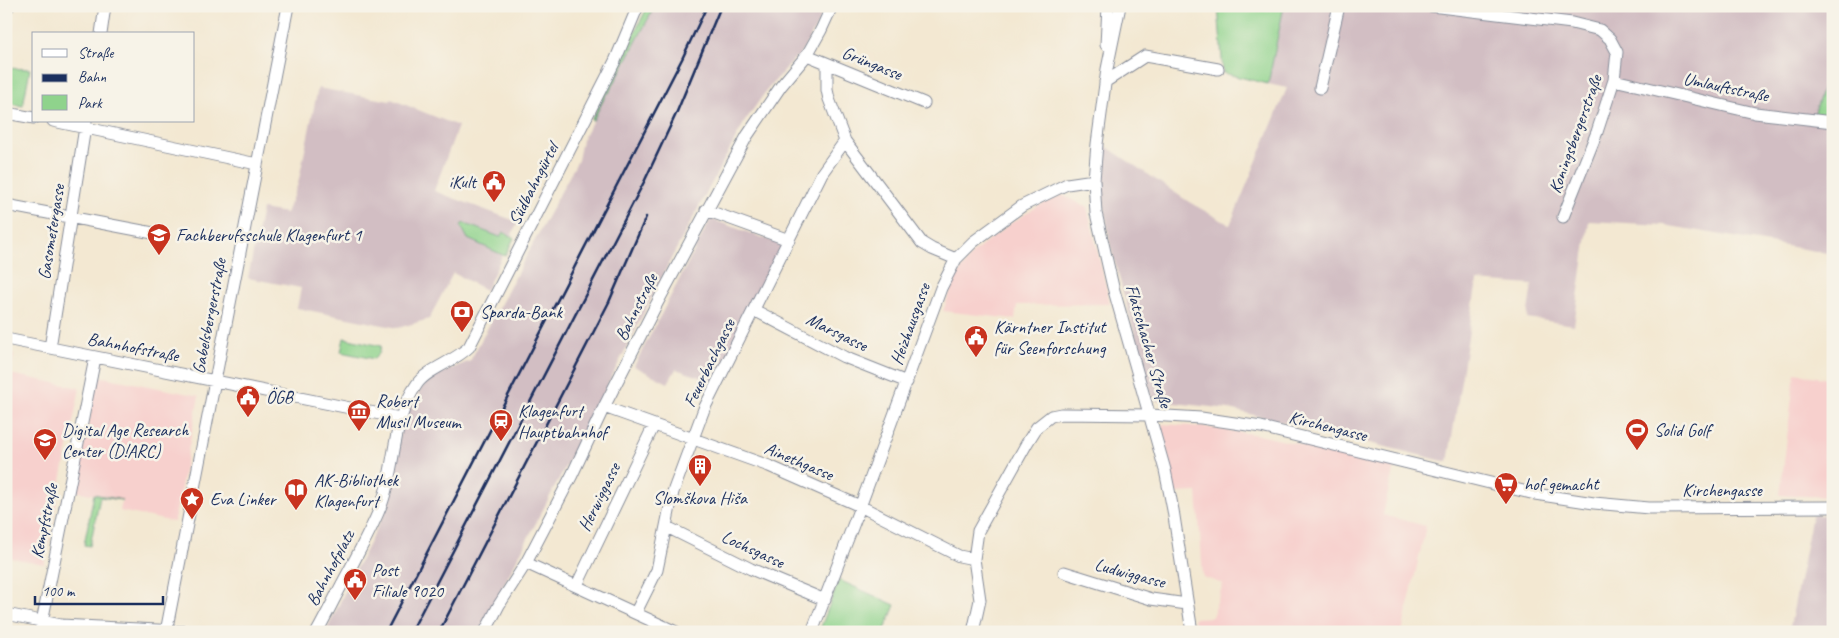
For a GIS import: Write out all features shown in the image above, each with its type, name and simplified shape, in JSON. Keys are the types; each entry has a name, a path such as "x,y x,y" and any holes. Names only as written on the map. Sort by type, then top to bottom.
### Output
{"street":[{"path":"101,32 106,6"},
{"name":"Gabelsbergerstraße","path":"166,631 288,6"},
{"name":"Südbahngürtel","path":"400,418 406,402 418,382 428,373 455,359 469,347 615,61 638,6"},
{"name":"Bahnstraße","path":"485,632 499,605 526,563 706,210 756,121 781,86 807,55 832,6"},
{"name":"Flatschacher Straße","path":"1107,69 1105,60 1108,6"},
{"name":"Flatschacher Straße","path":"1120,6 1105,82 1094,180 1096,213 1114,287 1150,415 1173,510 1192,632"},
{"path":"1320,88 1339,6"},
{"name":"Koningsbergerstraße","path":"1431,6 1572,23 1600,30 1610,39 1617,52 1614,80 1597,132 1563,217"},
{"name":"Grüngasse","path":"807,55 924,103"},
{"path":"1105,82 1145,56 1218,69"},
{"path":"827,64 829,99 845,141 922,243 956,259"},
{"name":"Umlauftstraße","path":"1614,80 1756,113 1833,122"},
{"path":"6,113 32,118"},
{"path":"64,122 86,124 257,164"},
{"name":"Gasometergasse","path":"50,348 86,124"},
{"name":"Feuerbachgasse","path":"636,612 657,570 673,492 704,410 822,173 845,141"},
{"name":"Heizhausgasse","path":"812,632 941,288 956,259 973,242 1022,206 1067,184 1094,180"},
{"path":"6,205 153,233"},
{"path":"706,210 790,240"},
{"name":"Marsgasse","path":"754,310 844,357 907,382"},
{"name":"Bahnhofstraße","path":"6,339 400,418"},
{"name":"Kempfstraße","path":"41,626 95,358"},
{"name":"Ainethgasse","path":"604,407 769,466 860,506 959,556 974,559"},
{"name":"Kirchengasse","path":"973,632 980,600 974,559 976,540 983,521 1037,427 1044,420 1061,414 1150,415 1202,418 1261,427 1534,494 1594,503 1649,508 1833,508"},
{"name":"Bahnhofplatz","path":"317,632 382,503 389,478 400,418"},
{"name":"Herwiggasse","path":"576,585 654,424"},
{"name":"Lochsgasse","path":"667,527 751,569 825,600"},
{"path":"526,563 676,632"},
{"name":"Ludwiggasse","path":"1064,572 1151,599 1187,604"},
{"path":"6,614 41,626 61,625 196,632"}],"shaded area":[{"path":"655,6 803,6 803,10 825,6 817,25 798,58 796,57 766,91 745,121 673,255 479,632 326,632 383,516 404,416 423,386 439,374 470,361 578,160 582,140"},
{"path":"1284,6 1833,6 1833,254 1664,225 1589,221 1574,325 1527,318 1532,285 1477,281 1448,462 1229,409 1157,401 1152,397 1110,244 1101,180 1104,145 1189,202 1230,225 1287,88 1268,84"},
{"path":"318,88 390,101 391,99 458,126 434,191 518,222 486,290 453,273 429,319 398,328 297,308 301,288 248,278 262,209 286,213 298,184"},
{"path":"1062,195 1087,207 1110,304 1017,305 1015,319 943,311 955,279 973,253 1010,224 1038,206"},
{"path":"711,219 783,245 714,382 676,369 668,383 634,366"},
{"path":"6,353 14,355 10,374 80,388 44,564 6,557"},
{"path":"1795,373 1833,380 1833,497 1780,495"},
{"path":"98,376 199,396 174,522 120,511 122,500 75,491"},
{"path":"1162,424 1204,427 1259,435 1394,466 1383,515 1426,526 1402,632 1196,632 1193,618 1212,617 1223,584 1203,577 1197,492 1175,493"},
{"path":"1812,515 1833,515 1833,632 1789,632"}],"green space":[{"path":"648,6 655,6 609,93 607,93 593,120 591,120"},
{"path":"1218,6 1284,6 1268,84 1223,73"},
{"path":"1833,58 1833,117 1814,115"},
{"path":"6,68 30,69 23,106 6,103"},
{"path":"463,223 500,237 503,232 514,238 505,256 468,239 461,226"},
{"path":"344,338 381,346 379,354 374,359 341,352"},
{"path":"94,494 122,500 100,497 90,546 84,545"},
{"path":"839,580 895,605 884,632 819,632"}],"railway":[{"path":"386,632 682,59 707,6"},
{"path":"411,632 645,180 676,114 721,6"},
{"path":"439,632 609,302 646,217"}],"place":[{"name":"iKult","path":"494,203"},
{"name":"Fachberufsschule Klagenfurt 1","path":"159,256"},
{"name":"Sparda-Bank","path":"462,333"},
{"name":"Kärntner Institut für Seenforschung","path":"976,358"},
{"name":"ÖGB","path":"248,418"},
{"name":"Robert Musil Museum","path":"359,432"},
{"name":"Klagenfurt Hauptbahnhof","path":"501,442"},
{"name":"Solid Golf","path":"1637,451"},
{"name":"Digital Age Research Center (D!ARC)","path":"45,461"},
{"name":"Slomškova Hiša","path":"700,487"},
{"name":"hof gemacht","path":"1506,505"},
{"name":"AK-Bibliothek Klagenfurt","path":"296,511"},
{"name":"Eva Linker","path":"192,520"},
{"name":"Post Filiale 9020","path":"355,601"}]}
